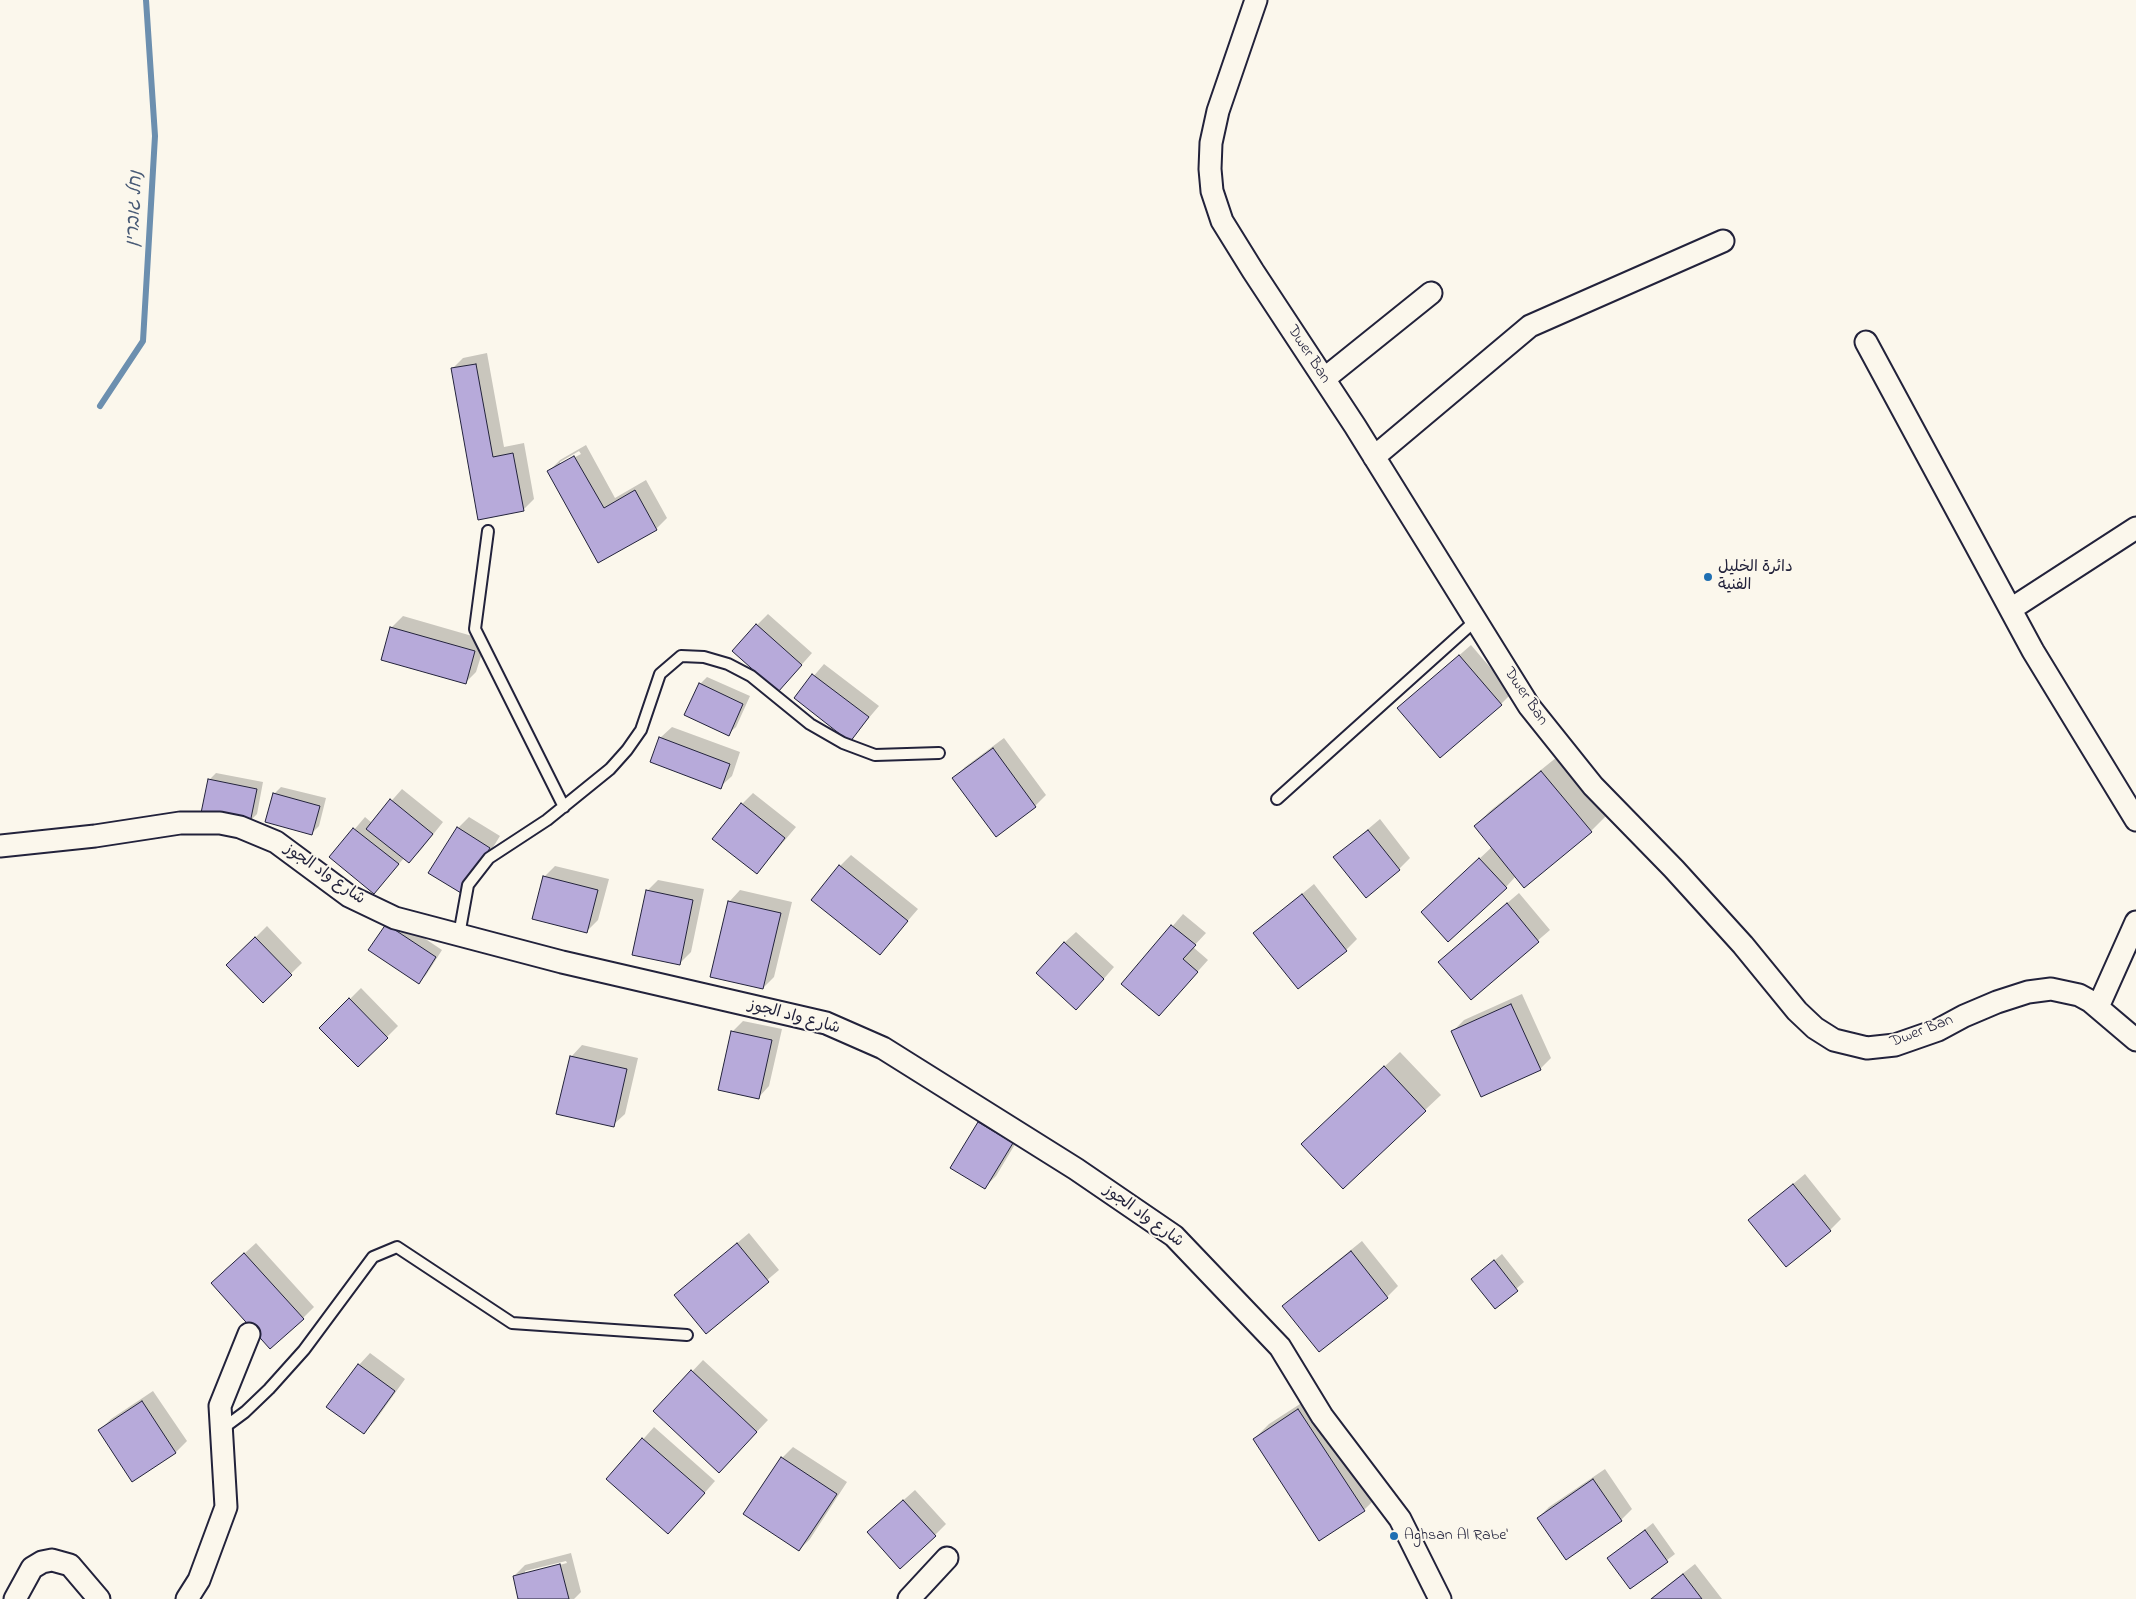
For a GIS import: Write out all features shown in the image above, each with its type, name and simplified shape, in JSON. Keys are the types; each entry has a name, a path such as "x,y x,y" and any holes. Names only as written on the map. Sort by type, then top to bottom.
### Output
{"street":[{"name":"Dwer Ban","path":"1256,0 1213,131 1210,155 1212,190 1222,221 1374,457 1529,706 1592,786 1668,863 1743,945 1786,1000 1807,1021 1824,1034 1854,1046 1867,1048 1896,1045 1938,1030 1997,1002 2041,989 2051,989 2072,993 2098,1007 2136,1040"},
{"path":"1374,457 1530,326 1723,241"},
{"path":"1324,379 1431,292"},
{"path":"1866,342 2033,651 2136,820"},
{"path":"2011,610 2136,528"},
{"name":"شارع واد الجوز","path":"0,846 95,836 180,823 220,823 259,833 276,842 293,853 328,882 372,908 395,918 562,962 826,1023 883,1048 1076,1169 1174,1236 1280,1347 1322,1416 1400,1519 1440,1599"},
{"path":"2098,1007 2136,922"},
{"path":"187,1599 199,1580 226,1507 220,1406 249,1334"},
{"path":"909,1599 947,1558"},
{"path":"15,1599 32,1568 42,1562 52,1560 70,1565 99,1599"}],"lane":[{"path":"488,531 475,629 564,807"},
{"path":"1277,799 1476,621"},
{"path":"459,935 468,885 489,858 564,807 610,769 641,730 660,674 680,656 704,656 728,664 751,676 810,724 843,743 874,755 938,753"},
{"path":"221,1430 269,1389 304,1350 373,1258 396,1247 512,1323 687,1335"}],"building":[{"path":"476,364 493,457 513,453 524,511 478,520 451,368"},
{"path":"574,456 604,508 635,490 657,530 598,563 547,471"},
{"path":"756,624 802,665 778,692 732,651"},
{"path":"390,627 475,651 466,684 381,660"},
{"path":"1459,655 1502,705 1440,758 1397,708"},
{"path":"812,674 869,717 850,742 794,698"},
{"path":"699,683 743,704 729,736 684,715"},
{"path":"659,737 730,764 721,789 650,762"},
{"path":"993,748 1036,807 996,837 952,778"},
{"path":"1541,771 1592,832 1524,888 1474,826"},
{"path":"208,779 257,789 250,823 201,813"},
{"path":"273,793 320,806 312,835 265,822"},
{"path":"390,799 433,834 409,863 366,829"},
{"path":"741,803 785,838 757,874 712,839"},
{"path":"457,827 490,848 461,893 428,873"},
{"path":"353,828 399,864 374,894 329,857"},
{"path":"1368,830 1400,870 1366,898 1333,857"},
{"path":"1479,858 1507,888 1448,942 1421,912"},
{"path":"839,865 908,921 880,955 811,900"},
{"path":"543,876 598,890 587,933 532,919"},
{"path":"646,890 693,900 680,965 632,955"},
{"path":"1302,894 1347,951 1298,989 1253,933"},
{"path":"728,901 781,913 763,989 710,977"},
{"path":"1507,903 1539,942 1471,1000 1438,962"},
{"path":"386,924 436,957 419,984 368,950"},
{"path":"1171,925 1196,945 1183,959 1198,972 1159,1016 1121,984"},
{"path":"255,937 292,975 263,1003 226,965"},
{"path":"1064,942 1104,979 1076,1010 1036,973"},
{"path":"349,998 388,1038 358,1067 319,1028"},
{"path":"1511,1004 1541,1070 1481,1097 1451,1031"},
{"path":"731,1031 772,1040 759,1099 718,1090"},
{"path":"570,1056 627,1069 614,1127 556,1114"},
{"path":"1384,1066 1426,1111 1343,1189 1301,1144"},
{"path":"978,1122 1013,1143 985,1189 950,1168"},
{"path":"1793,1184 1831,1231 1786,1267 1748,1220"},
{"path":"737,1243 769,1282 706,1334 674,1295"},
{"path":"1351,1251 1388,1298 1319,1352 1282,1306"},
{"path":"244,1253 304,1319 270,1349 211,1283"},
{"path":"1494,1260 1518,1291 1495,1309 1471,1279"},
{"path":"358,1364 395,1391 364,1434 326,1407"},
{"path":"691,1370 757,1432 719,1473 653,1411"},
{"path":"142,1401 176,1453 132,1482 98,1430"},
{"path":"1298,1409 1365,1511 1319,1541 1253,1439"},
{"path":"642,1438 705,1493 668,1534 606,1479"},
{"path":"781,1457 837,1494 799,1551 743,1514"},
{"path":"1593,1479 1622,1521 1566,1560 1537,1518"},
{"path":"903,1500 936,1536 900,1569 867,1532"},
{"path":"1645,1530 1668,1562 1630,1589 1607,1558"},
{"path":"560,1564 569,1599 518,1599 513,1576"},
{"path":"1683,1574 1702,1599 1651,1599"}],"waterway":[{"name":"נחל גוברין","path":"100,406 143,341 155,136 146,0"}],"place":[{"name":"دائرة الخليل الفنية","path":"1708,577"},
{"name":"Aghsan Al Rabe'","path":"1394,1536"}]}
